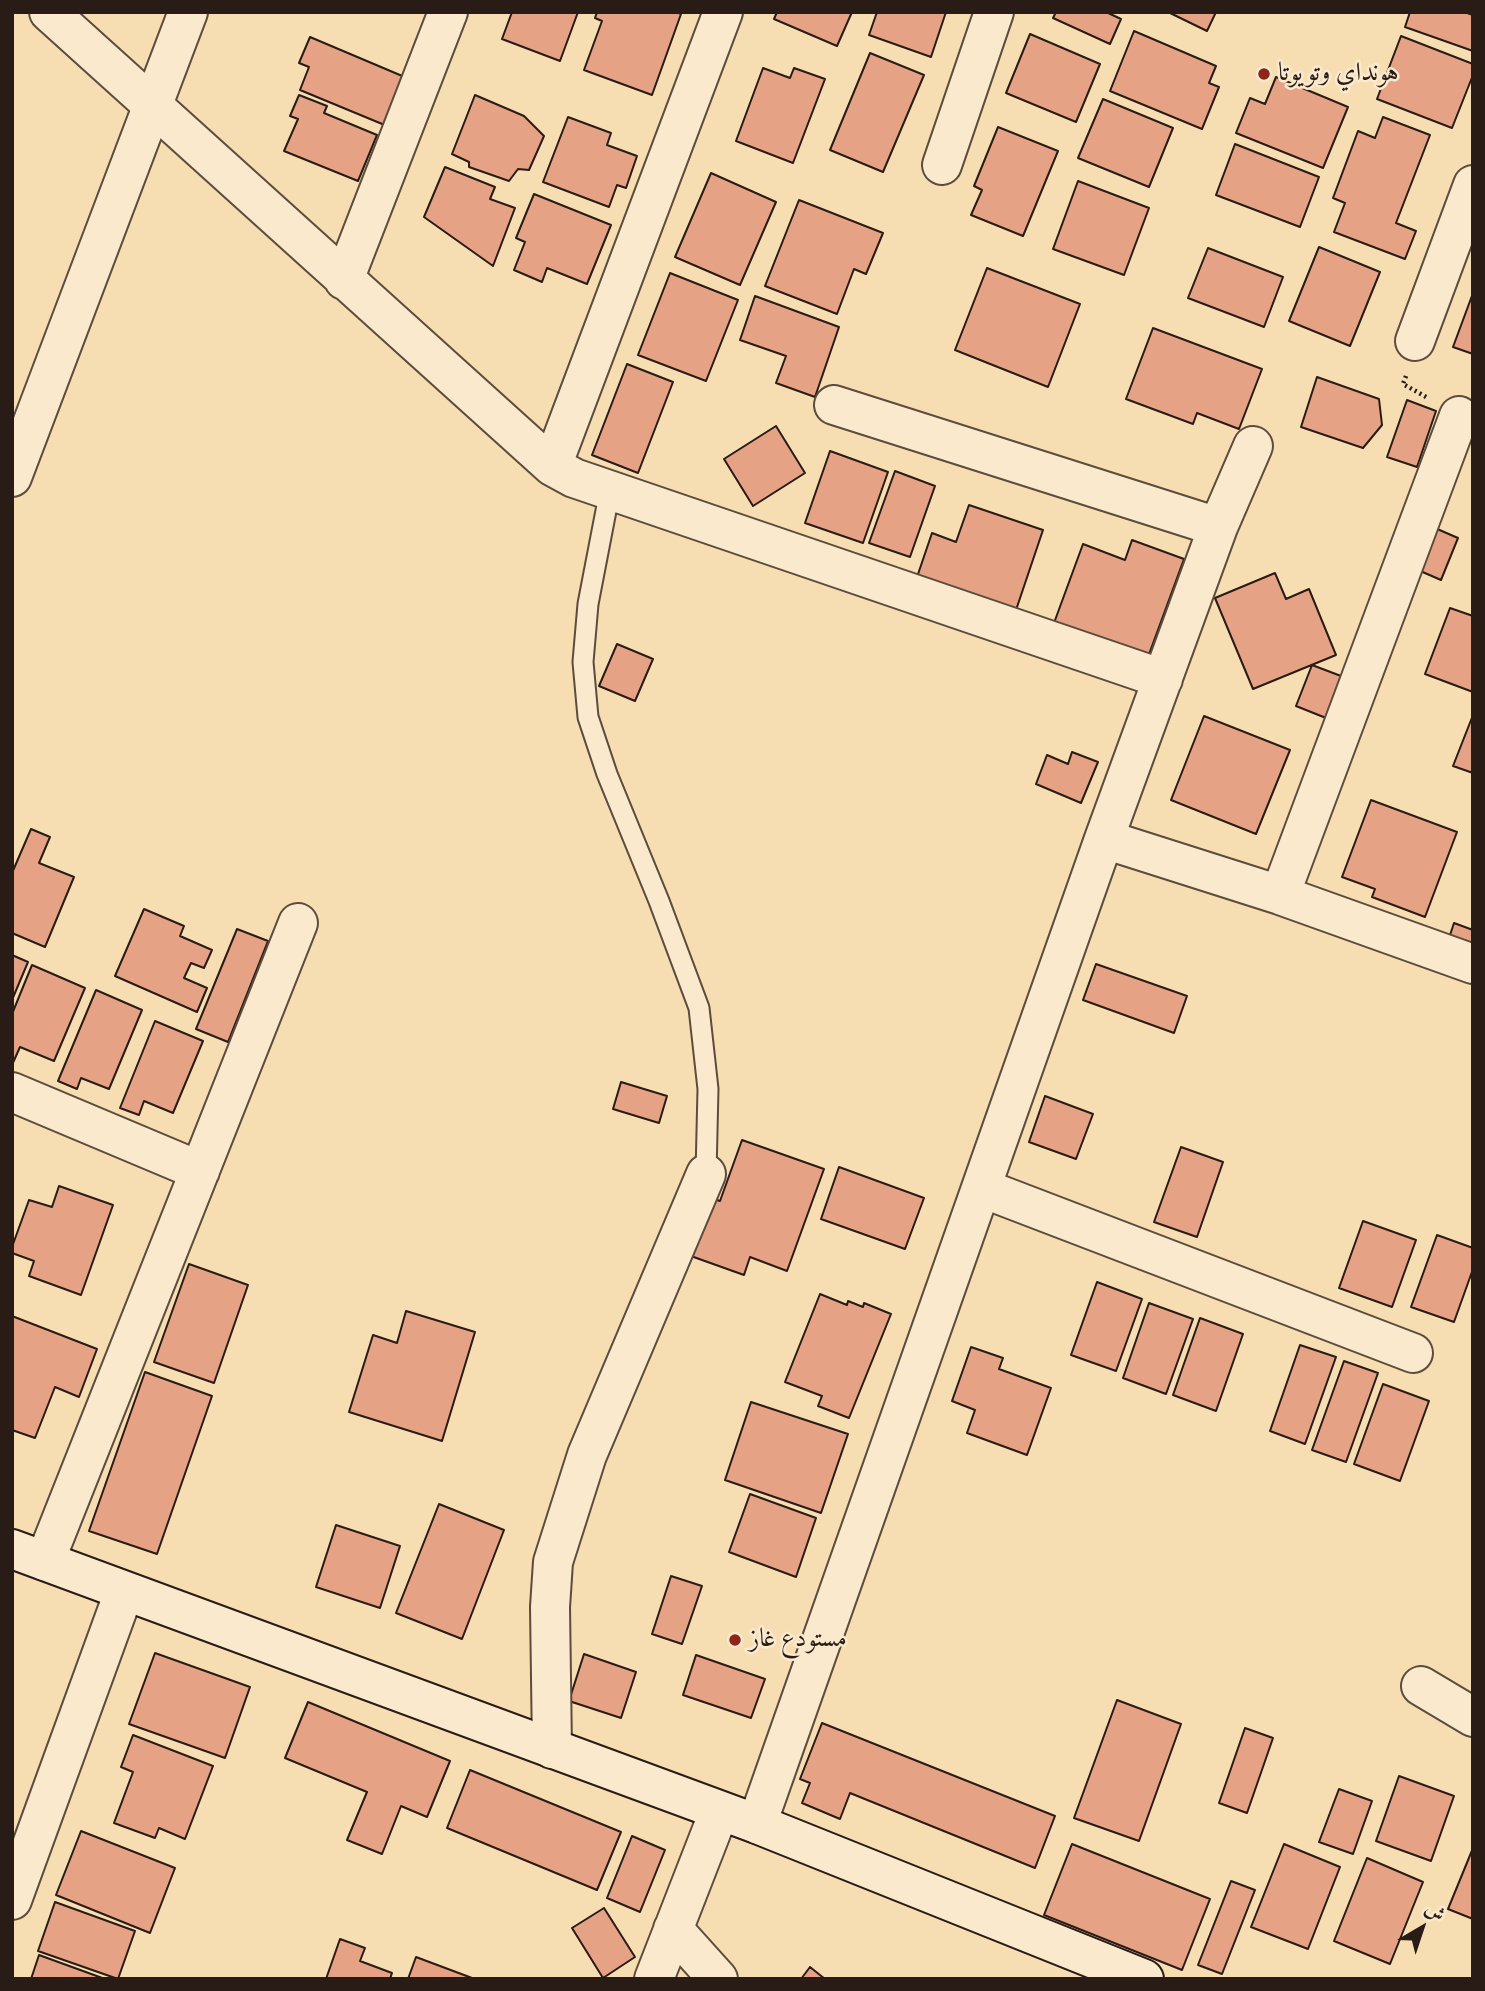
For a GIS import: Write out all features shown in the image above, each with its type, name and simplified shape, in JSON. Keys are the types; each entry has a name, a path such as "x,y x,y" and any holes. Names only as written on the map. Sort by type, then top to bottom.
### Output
{"street":[{"path":"49,12 552,466 574,478 1163,679"},
{"path":"12,477 188,12"},
{"path":"344,280 448,12"},
{"path":"552,466 723,12"},
{"path":"942,165 994,12"},
{"path":"1415,341 1473,185"},
{"path":"834,405 1218,527"},
{"path":"1280,895 1459,415"},
{"path":"757,1824 1104,839 1218,527 1253,446"},
{"path":"1104,839 1280,895 1473,964"},
{"path":"298,923 200,1171 29,1555 757,1824 1144,1979"},
{"path":"12,1092 200,1171"},
{"path":"552,1749 552,1562 587,1455 706,1174"},
{"path":"982,1188 1413,1353"},
{"path":"12,1900 124,1592"},
{"path":"1421,1686 1473,1717"},
{"path":"654,1979 719,1812"},
{"path":"673,1929 718,1979"}],"lane":[{"path":"610,490 588,604 583,662 589,717 607,774 699,1008 708,1089 706,1174"}],"path":[{"path":"1415,341 1413,358 1403,384 1459,415"}],"building":[{"path":"512,12 578,12 560,61 502,39"},
{"path":"597,12 681,14 652,95 584,70 602,21 595,18"},
{"path":"777,12 852,12 837,46 774,19"},
{"path":"877,12 946,12 931,57 869,35"},
{"path":"1056,12 1106,12 1121,19 1110,44 1053,18"},
{"path":"1168,12 1216,12 1207,31"},
{"path":"1410,12 1464,12 1473,15 1473,51 1405,27"},
{"path":"1134,31 1216,66 1209,83 1219,87 1202,129 1110,91"},
{"path":"1030,34 1100,64 1076,122 1006,93"},
{"path":"1401,36 1473,64 1473,75 1452,128 1377,99"},
{"path":"310,37 407,78 387,126 300,90 309,67 299,63"},
{"path":"870,53 924,75 883,172 830,150"},
{"path":"763,68 790,78 794,68 825,79 793,163 736,141"},
{"path":"1276,77 1348,107 1323,168 1236,133 1250,98 1265,104"},
{"path":"299,95 327,106 324,113 377,135 358,181 284,151 298,119 290,116"},
{"path":"475,95 524,116 544,136 529,170 518,169 509,181 469,167 469,162 452,154"},
{"path":"1103,99 1173,128 1149,187 1078,158"},
{"path":"568,117 611,133 607,145 637,156 626,188 617,185 609,207 543,182"},
{"path":"1383,117 1430,135 1396,223 1416,231 1405,259 1334,232 1345,203 1333,198 1358,131 1375,138"},
{"path":"998,127 1058,151 1023,236 971,215 982,190 974,186"},
{"path":"1235,144 1319,177 1300,227 1216,195"},
{"path":"445,167 495,187 490,199 515,208 493,266 424,217"},
{"path":"711,173 776,202 740,285 675,257"},
{"path":"1078,181 1149,208 1124,275 1053,249"},
{"path":"534,194 611,225 587,284 547,268 542,282 514,270 525,242 516,238"},
{"path":"799,200 883,233 866,274 854,269 837,314 765,286"},
{"path":"1319,247 1380,272 1350,346 1289,321"},
{"path":"1208,248 1283,277 1264,327 1188,298"},
{"path":"987,268 1080,304 1048,387 955,350"},
{"path":"670,273 738,300 706,381 638,355"},
{"path":"1473,293 1473,354 1453,347"},
{"path":"755,296 839,327 815,397 776,383 786,356 740,340"},
{"path":"1153,328 1262,369 1239,429 1197,413 1193,424 1126,399"},
{"path":"627,364 673,382 638,473 592,455"},
{"path":"1317,377 1379,399 1382,425 1363,448 1301,427"},
{"path":"1407,400 1436,411 1417,467 1387,457"},
{"path":"776,426 805,473 753,506 724,459"},
{"path":"830,451 888,472 863,543 805,523"},
{"path":"895,471 935,486 910,557 869,543"},
{"path":"969,505 1043,530 1015,613 916,580 932,533 956,542"},
{"path":"1428,525 1458,538 1441,580 1411,567"},
{"path":"1132,540 1184,559 1148,657 1054,623 1083,544 1125,560"},
{"path":"1275,573 1286,599 1309,589 1336,655 1253,689 1215,598"},
{"path":"1450,608 1473,616 1473,692 1425,674"},
{"path":"617,644 653,659 635,701 599,686"},
{"path":"1312,665 1341,676 1326,718 1296,706"},
{"path":"1473,715 1473,773 1453,766"},
{"path":"1204,716 1290,750 1256,834 1171,800"},
{"path":"1072,752 1098,762 1081,803 1036,784 1047,755 1068,764"},
{"path":"1371,800 1457,832 1425,917 1372,897 1375,889 1342,877"},
{"path":"31,829 50,837 39,863 74,877 45,947 12,933 12,873"},
{"path":"144,909 184,926 180,936 212,950 204,968 191,963 184,978 207,988 197,1012 115,976"},
{"path":"1454,923 1473,930 1473,956 1446,947"},
{"path":"237,929 268,941 228,1042 196,1029"},
{"path":"12,955 28,962 12,1000"},
{"path":"1096,964 1187,996 1174,1033 1083,1000"},
{"path":"32,965 85,988 54,1061 20,1047 12,1065 12,1014"},
{"path":"96,990 142,1010 109,1089 81,1078 77,1089 58,1081"},
{"path":"155,1021 203,1041 173,1113 144,1101 139,1115 120,1108"},
{"path":"621,1082 667,1096 659,1123 613,1109"},
{"path":"1045,1096 1093,1114 1076,1159 1029,1142"},
{"path":"742,1140 824,1169 787,1271 750,1257 744,1275 688,1255 708,1197 720,1201"},
{"path":"1181,1147 1223,1162 1197,1237 1154,1222"},
{"path":"839,1167 924,1198 905,1249 821,1219"},
{"path":"59,1186 113,1205 81,1295 29,1276 34,1261 12,1253 29,1200 52,1207"},
{"path":"1363,1221 1416,1240 1392,1307 1339,1288"},
{"path":"1437,1235 1473,1248 1473,1269 1454,1322 1411,1307"},
{"path":"189,1264 248,1285 214,1383 154,1362"},
{"path":"1097,1282 1142,1299 1116,1371 1071,1355"},
{"path":"820,1294 847,1305 848,1301 863,1307 864,1303 891,1314 849,1418 818,1406 822,1396 785,1382"},
{"path":"1149,1303 1193,1319 1166,1394 1123,1378"},
{"path":"406,1311 475,1332 442,1441 349,1412 373,1335 397,1343"},
{"path":"12,1316 97,1349 79,1397 55,1387 35,1438 12,1430"},
{"path":"1200,1318 1243,1334 1216,1411 1173,1395"},
{"path":"1300,1345 1336,1357 1305,1444 1270,1431"},
{"path":"971,1347 1003,1358 999,1369 1051,1388 1027,1455 967,1433 975,1410 952,1401"},
{"path":"1344,1361 1378,1373 1346,1462 1312,1450"},
{"path":"145,1372 212,1396 157,1554 89,1531"},
{"path":"1383,1384 1429,1401 1400,1481 1354,1464"},
{"path":"751,1402 848,1434 821,1513 725,1480"},
{"path":"750,1494 816,1518 796,1577 729,1552"},
{"path":"439,1504 504,1530 462,1639 396,1613"},
{"path":"336,1525 400,1546 380,1608 316,1587"},
{"path":"671,1576 702,1586 682,1644 652,1634"},
{"path":"155,1653 250,1687 225,1758 129,1724"},
{"path":"584,1654 636,1672 621,1718 569,1701"},
{"path":"696,1655 765,1679 751,1718 683,1695"},
{"path":"1117,1700 1181,1724 1139,1841 1074,1818"},
{"path":"308,1702 450,1761 427,1817 401,1806 382,1854 347,1840 367,1792 285,1758"},
{"path":"822,1723 1055,1816 1035,1868 850,1793 840,1819 802,1803 810,1783 800,1779"},
{"path":"1245,1728 1273,1738 1247,1813 1219,1803"},
{"path":"133,1735 213,1766 185,1839 159,1828 155,1838 114,1823 133,1772 121,1767"},
{"path":"470,1770 621,1832 597,1890 447,1828"},
{"path":"1399,1776 1454,1796 1431,1861 1376,1841"},
{"path":"1339,1789 1372,1801 1353,1854 1319,1842"},
{"path":"81,1831 175,1868 150,1933 56,1895"},
{"path":"632,1836 665,1850 640,1912 607,1898"},
{"path":"1072,1844 1210,1899 1182,1970 1044,1915"},
{"path":"1284,1844 1340,1867 1308,1949 1251,1927"},
{"path":"1473,1848 1473,1919 1448,1909"},
{"path":"1367,1858 1423,1882 1390,1964 1334,1941"},
{"path":"1231,1881 1255,1890 1222,1974 1198,1965"},
{"path":"55,1902 135,1931 118,1979 38,1951"},
{"path":"604,1908 635,1957 603,1978 572,1928"},
{"path":"340,1939 365,1948 360,1961 392,1973 390,1979 326,1979"},
{"path":"39,1955 105,1979 31,1979"},
{"path":"416,1957 472,1978 472,1979 408,1979"},
{"path":"810,1967 825,1979 801,1979"}],"place":[{"name":"هونداي وتويوتا","path":"1264,74"},
{"name":"مستودع غاز","path":"735,1640"}]}
